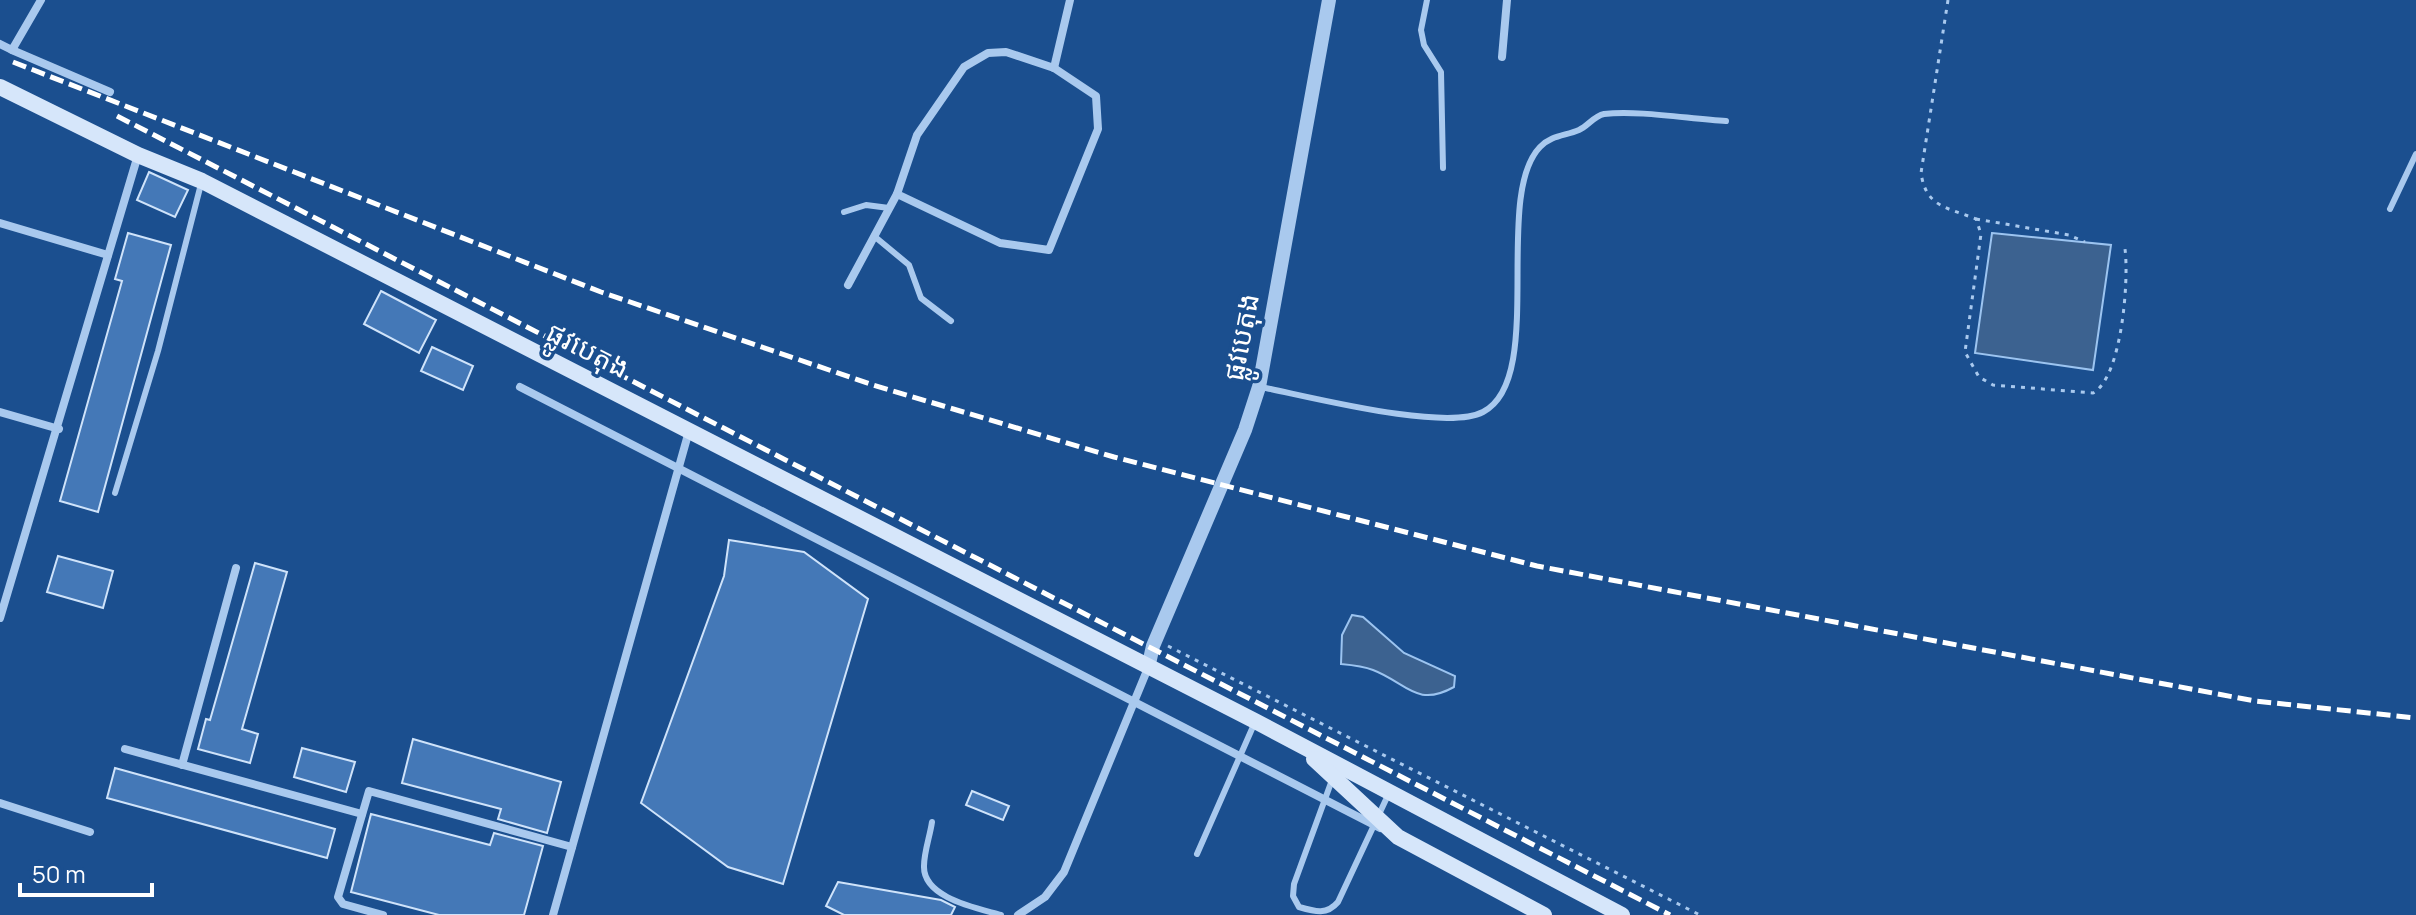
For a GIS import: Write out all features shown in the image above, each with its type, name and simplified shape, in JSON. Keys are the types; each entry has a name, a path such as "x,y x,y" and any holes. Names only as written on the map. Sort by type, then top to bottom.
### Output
{"main road":[{"name":"ផ្លូវបេតុង","path":"0,87 138,155 202,181 1255,721 1298,744 1336,771 1389,792 1622,915"},
{"name":"ផ្លូវបេតុង","path":"1336,771 1376,821 1398,837 1544,915"}],"street":[{"path":"12,50 41,0"},
{"path":"1054,68 1070,0"},
{"name":"ផ្លូវបេតុង","path":"1018,915 1045,897 1064,872 1136,702 1155,639 1245,430 1259,387 1329,0"},
{"path":"1502,57 1507,0"},
{"path":"0,44 110,92"},
{"path":"848,285 897,194 917,135 964,67 974,58 1006,52 1054,68 1096,96 1098,129 1056,240 1049,250 1000,243 897,194"},
{"path":"1,612 59,429 138,155"},
{"path":"0,223 108,255"},
{"path":"520,387 1324,799 1376,821"},
{"path":"0,412 59,429"},
{"path":"553,915 689,430"},
{"path":"182,765 236,568"},
{"path":"125,749 362,814"},
{"path":"383,915 339,902 369,791 572,847"},
{"path":"0,803 90,832"}],"lane":[{"path":"1427,0 1421,30 1424,45 1441,72 1443,168"},
{"path":"1259,387 1419,417 1481,413 1498,401 1513,360 1524,178 1539,148 1554,137 1581,129 1602,114 1726,121"},
{"path":"2390,209 2416,154"},
{"path":"115,493 158,351 189,218 202,181"},
{"path":"844,212 866,205 889,208"},
{"path":"874,236 909,265 921,298 951,321"},
{"path":"1197,854 1255,721"},
{"path":"1336,771 1294,884 1293,896 1299,907 1322,914 1332,911 1389,792"},
{"path":"932,822 924,868 928,882 942,894 1001,915"}],"path":[{"path":"1948,0 1921,173 1923,191 1933,202 1976,219 2069,235 2085,242"},
{"path":"1976,219 1981,234 1965,352 1979,377 1993,385 2093,393 2103,388 2113,368 2128,270 2125,249"},
{"path":"1155,639 1700,915"}],"water":[{"path":"1992,233 2111,245 2093,370 1975,353"},
{"path":"1352,615 1363,617 1404,653 1455,676 1454,687 1441,693 1421,694 1373,670 1341,664 1342,635"}],"building":[{"path":"149,172 188,190 175,217 137,200"},
{"path":"128,233 171,245 98,512 60,501 122,281 115,279"},
{"path":"381,291 436,320 419,353 364,324"},
{"path":"432,347 473,366 463,390 421,371"},
{"path":"729,540 804,552 868,599 783,884 728,867 641,803 724,576"},
{"path":"58,556 113,571 103,608 47,592"},
{"path":"255,563 287,572 242,729 258,734 250,763 198,749 206,719 210,720"},
{"path":"413,739 561,782 547,833 498,819 501,809 402,783"},
{"path":"302,748 355,762 346,792 294,777"},
{"path":"115,768 335,829 327,858 107,798"},
{"path":"972,791 1009,806 1003,820 966,805"},
{"path":"371,814 490,845 494,833 543,846 524,915 439,915 351,892"},
{"path":"838,882 941,900 955,907 951,915 844,915 826,906"}],"railway":[{"path":"13,62 601,292 873,385 1114,457 1537,566 2255,701 2416,718"},
{"path":"117,116 1670,915"}]}
